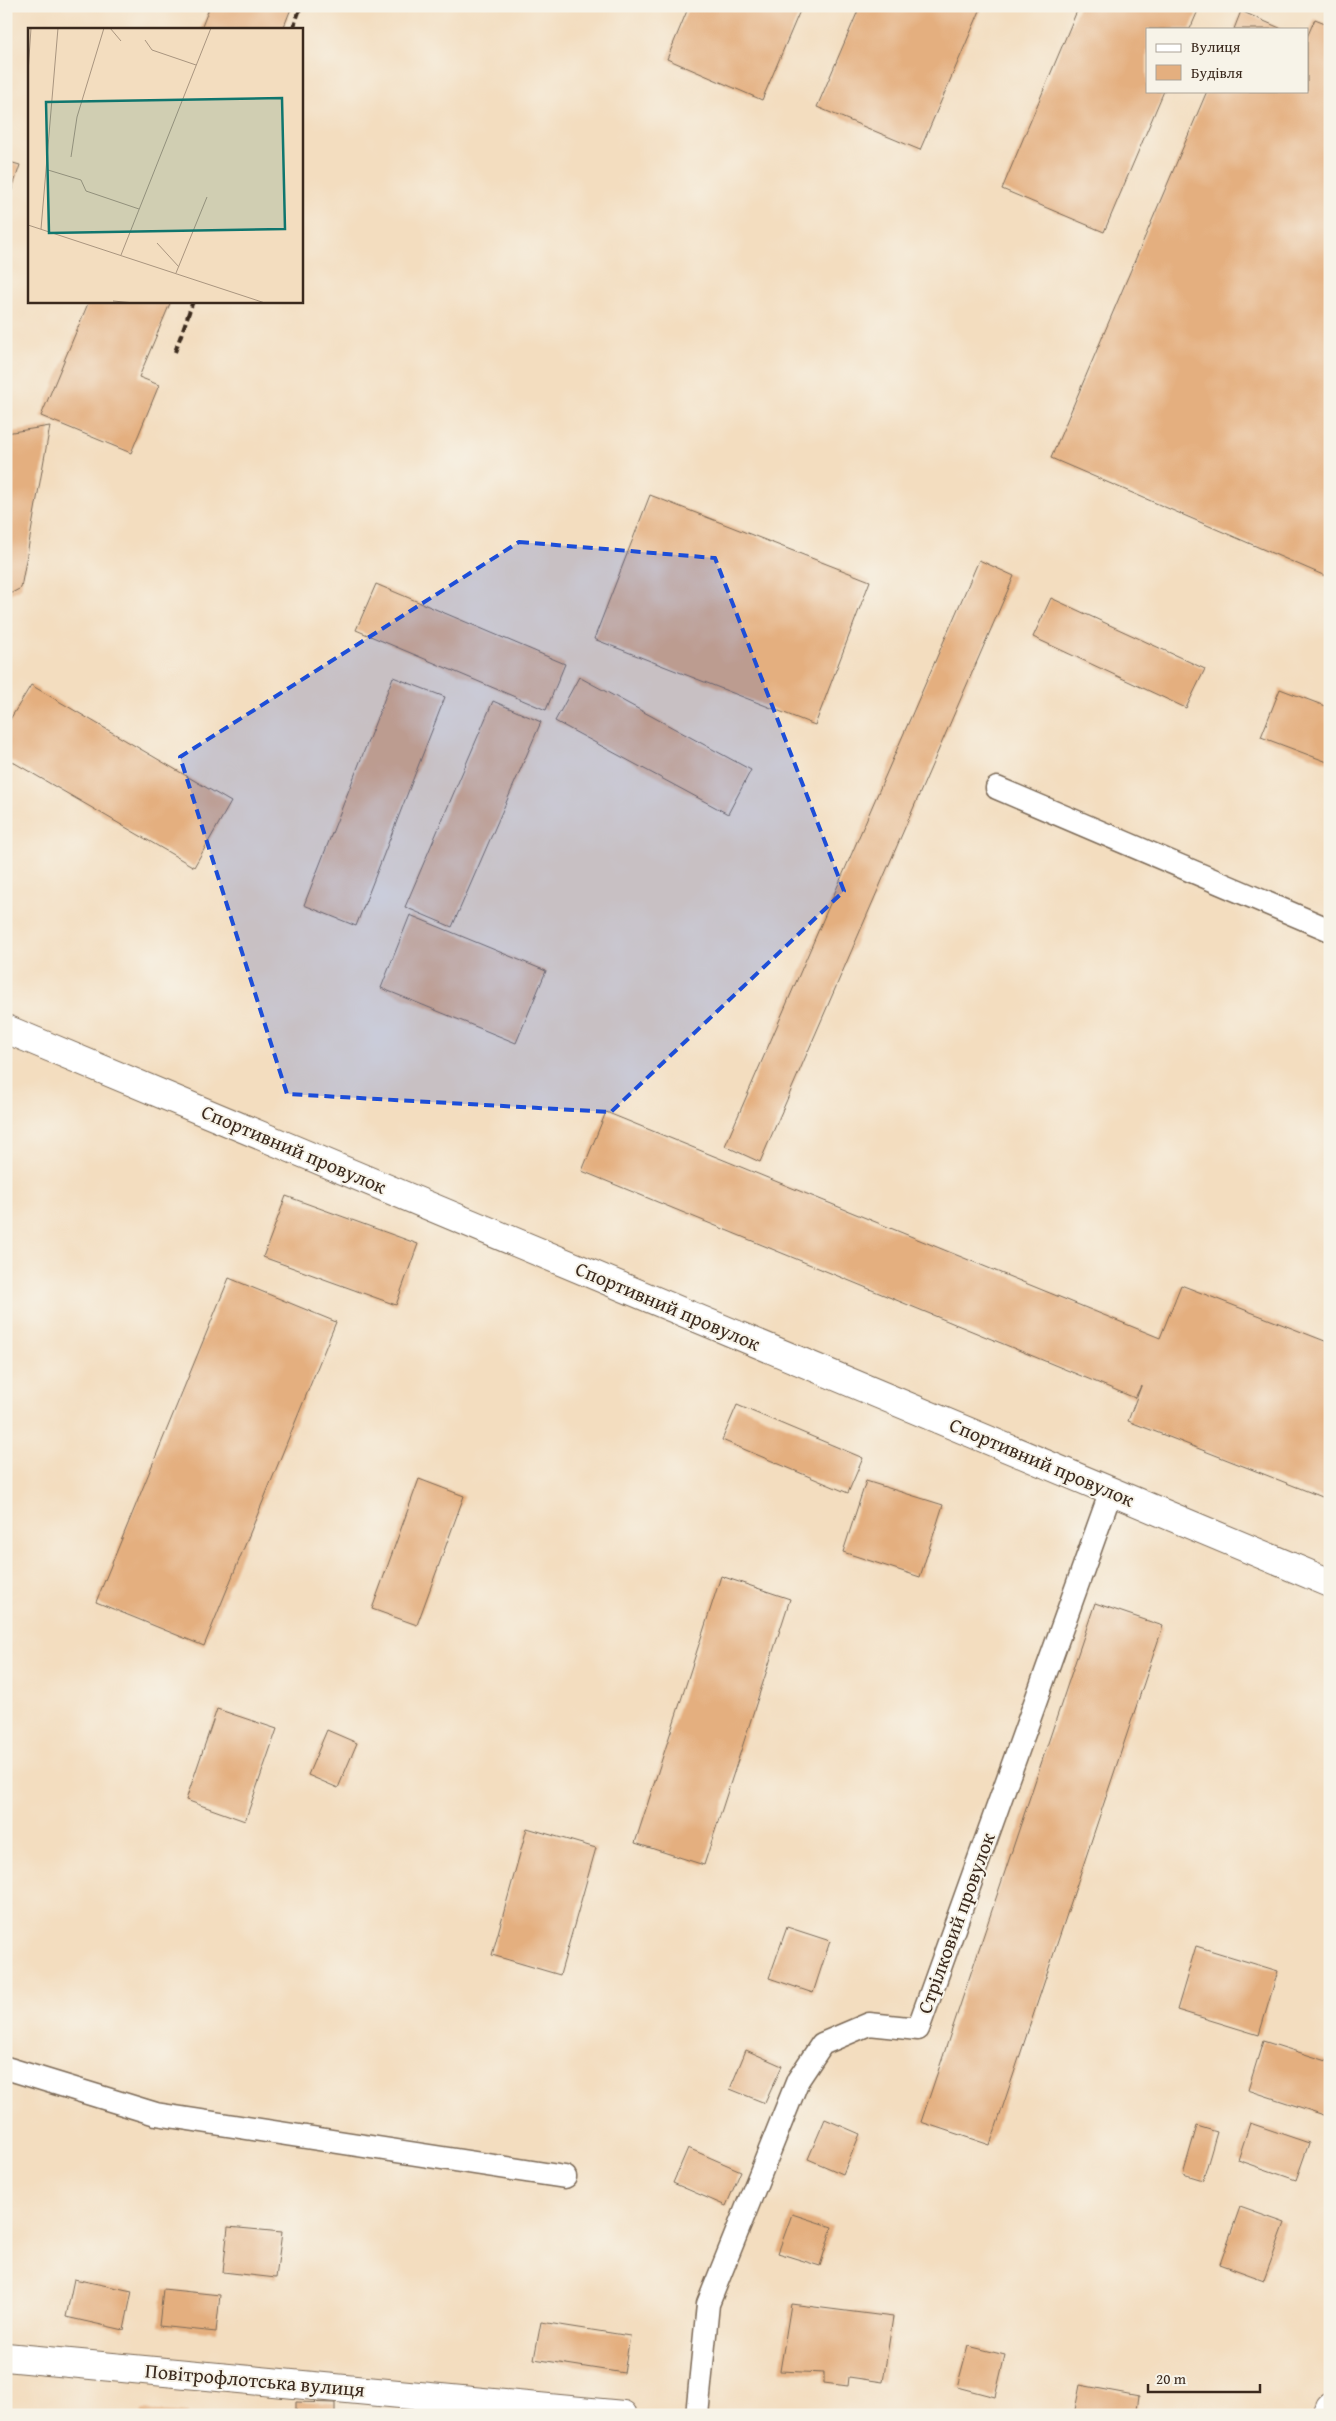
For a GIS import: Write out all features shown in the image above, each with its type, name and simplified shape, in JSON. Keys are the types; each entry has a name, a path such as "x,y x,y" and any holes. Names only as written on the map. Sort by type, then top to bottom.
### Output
{"street":[{"name":"Спортивний провулок","path":"6,1029 1330,1583"},
{"name":"Повітрофлотська вулиця","path":"6,2357 623,2415"},
{"path":"1327,2415 1330,2407"}],"lane":[{"path":"997,788 1330,930"},
{"name":"Стрілковий провулок","path":"697,2415 708,2304 798,2080 822,2044 869,2024 918,2029 1111,1491"},
{"path":"6,2068 156,2114 565,2177"}],"highlighted area":[{"path":"519,542 715,558 844,891 611,1112 287,1094 180,757"}],"building":[{"path":"210,6 292,6 283,28 201,28"},
{"path":"689,6 802,6 762,100 667,59"},
{"path":"860,6 982,6 920,150 817,107"},
{"path":"1079,6 1200,6 1190,28 1146,28 1146,92 1164,92 1104,232 1002,189"},
{"path":"1241,11 1280,28 1234,28"},
{"path":"1315,19 1330,25 1330,578 1051,458 1207,92 1308,92 1308,35"},
{"path":"6,161 20,165 7,205 6,205"},
{"path":"89,302 171,302 139,377 159,385 131,453 41,416"},
{"path":"50,426 21,588 6,596 6,433"},
{"path":"650,495 870,581 815,725 594,639"},
{"path":"979,560 1014,576 760,1162 725,1146"},
{"path":"376,584 565,664 546,710 356,630"},
{"path":"1051,598 1205,669 1186,708 1033,637"},
{"path":"393,677 445,697 356,926 304,905"},
{"path":"579,677 751,770 728,814 555,721"},
{"path":"31,685 231,802 194,867 6,758 6,726"},
{"path":"1280,689 1330,708 1330,763 1261,737"},
{"path":"493,701 541,722 452,927 405,907"},
{"path":"410,915 546,971 516,1043 381,988"},
{"path":"606,1112 1160,1338 1181,1285 1330,1343 1330,1500 1128,1421 1141,1386 1135,1398 582,1171"},
{"path":"286,1196 418,1244 396,1305 263,1257"},
{"path":"229,1278 336,1322 204,1646 96,1602"},
{"path":"737,1405 863,1458 848,1493 722,1440"},
{"path":"419,1479 464,1496 417,1625 372,1609"},
{"path":"866,1481 943,1505 920,1577 843,1552"},
{"path":"721,1576 790,1599 704,1865 635,1843"},
{"path":"1095,1603 1163,1626 990,2145 921,2122"},
{"path":"217,1709 277,1729 245,1821 186,1800"},
{"path":"327,1730 357,1743 338,1788 308,1775"},
{"path":"527,1828 596,1848 560,1975 492,1955"},
{"path":"787,1927 830,1941 813,1993 769,1978"},
{"path":"1196,1946 1278,1971 1259,2035 1177,2010"},
{"path":"1263,2041 1330,2062 1330,2117 1248,2090"},
{"path":"746,2050 782,2066 765,2103 730,2089"},
{"path":"825,2119 860,2134 843,2174 808,2159"},
{"path":"1250,2123 1309,2143 1296,2180 1238,2160"},
{"path":"1197,2126 1217,2132 1203,2180 1183,2174"},
{"path":"688,2148 741,2171 726,2206 673,2183"},
{"path":"1240,2207 1285,2223 1264,2280 1220,2264"},
{"path":"792,2214 832,2227 820,2266 778,2253"},
{"path":"228,2227 282,2232 276,2278 223,2272"},
{"path":"74,2279 132,2291 124,2330 66,2317"},
{"path":"163,2289 220,2295 216,2332 159,2326"},
{"path":"791,2304 893,2317 883,2382 849,2377 848,2386 824,2383 824,2373 780,2371"},
{"path":"541,2322 630,2336 624,2373 534,2359"},
{"path":"968,2346 1005,2355 995,2397 957,2387"},
{"path":"1080,2385 1139,2396 1136,2415 1074,2415"},
{"path":"296,2402 335,2403 335,2415 296,2415"},
{"path":"142,2410 189,2413 189,2415 141,2415"}],"railway":[{"path":"293,28 301,6"},
{"path":"175,352 193,302"}]}
